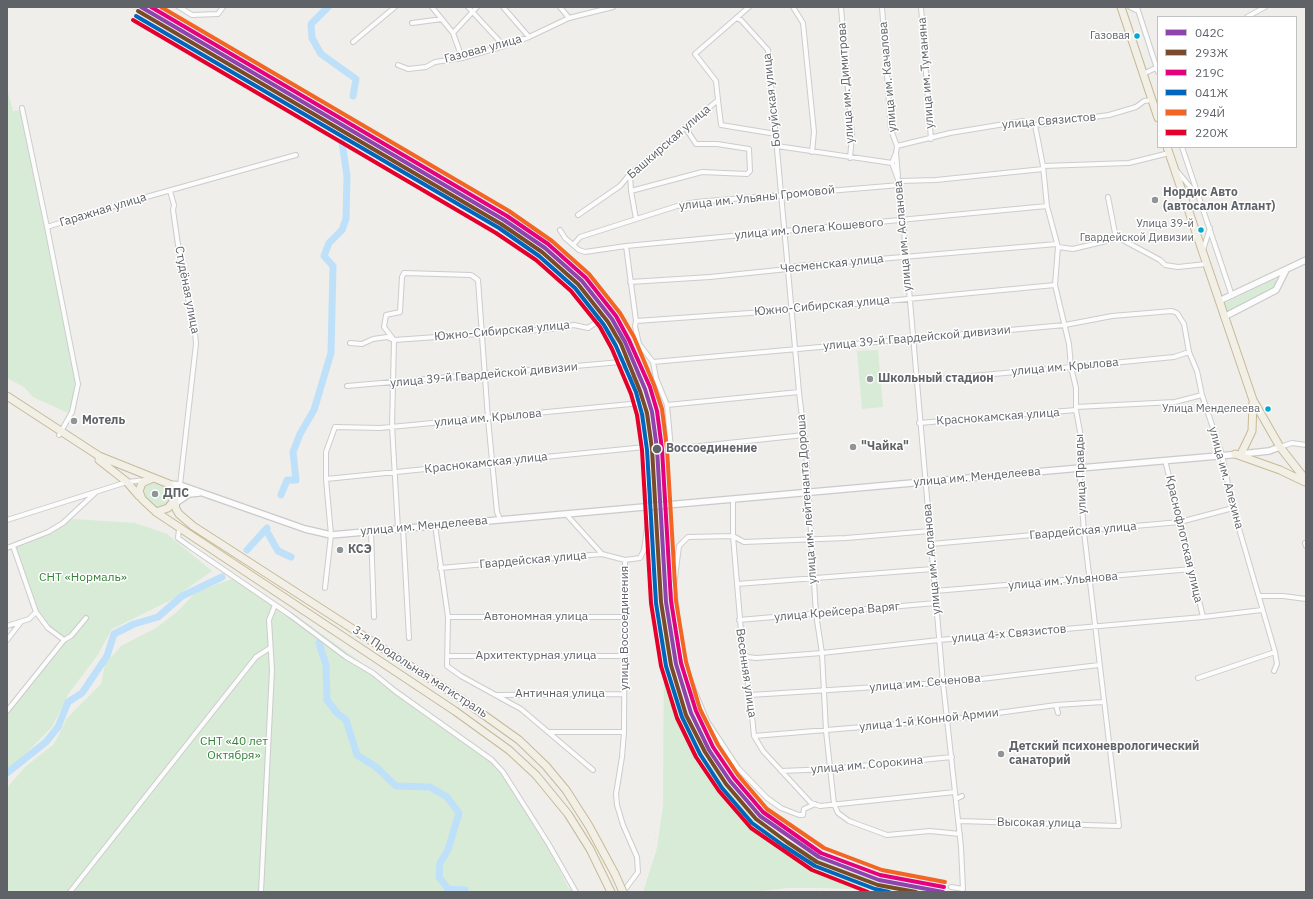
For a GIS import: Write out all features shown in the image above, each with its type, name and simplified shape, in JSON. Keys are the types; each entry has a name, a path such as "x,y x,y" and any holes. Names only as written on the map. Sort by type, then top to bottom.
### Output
{"highway":[{"path":"1121,7 1157,115"},
{"path":"1168,150 1253,400 1280,447 1306,480"},
{"path":"7,396 60,433"},
{"path":"1253,400 1252,431 1238,454 1280,470 1306,483"},
{"path":"7,401 99,456 150,479 169,484"},
{"name":"3-я Продольная магистраль","path":"60,433 98,459 127,482 156,512 179,529 456,711 525,763 556,798 580,833 605,878 611,892"},
{"path":"139,496 139,488 150,479"},
{"name":"3-я Продольная магистраль","path":"169,484 173,489 173,503 179,514 193,526 463,700 518,740 546,766 566,790 590,826 623,892"},
{"path":"156,512 173,503"}],"main road":[{"path":"1219,301 1306,260"},
{"path":"1224,318 1276,290 1286,270"},
{"name":"улица им. Менделеева","path":"203,493 305,528 331,534 1238,454 1269,451 1280,447"},
{"path":"169,484 180,485 203,493"},
{"path":"173,503 189,494 203,493"}],"street":[{"path":"179,7 192,15 218,14 223,7"},
{"path":"353,42 395,7"},
{"path":"432,7 453,33 462,58"},
{"path":"468,7 472,12 476,13 504,46"},
{"path":"453,33 477,7"},
{"path":"504,7 529,37"},
{"path":"560,7 569,18"},
{"name":"Газовая улица","path":"398,65 408,69 426,67 435,62 462,58 529,37 569,18 613,7"},
{"name":"Башкирская улица","path":"578,215 620,186 630,174 718,100 716,81 695,54 749,7"},
{"path":"793,7 803,23 814,132 812,152"},
{"name":"улица им. Димитрова","path":"841,7 852,136 850,158"},
{"name":"улица им. Качалова","path":"882,7 891,130 897,146"},
{"name":"улица им. Туманяна","path":"921,7 931,139"},
{"path":"1130,7 1137,9 1157,66"},
{"path":"1249,16 1265,7"},
{"name":"Богуйская улица","path":"736,18 741,20 768,50 781,194"},
{"path":"412,23 442,19"},
{"path":"1143,74 1157,69"},
{"path":"718,100 721,125 776,134"},
{"name":"улица Связистов","path":"897,146 931,139 950,133 1023,121 1035,125 1109,115 1136,107 1144,101 1152,100"},
{"path":"22,108 47,227"},
{"name":"улица Правды","path":"1035,125 1043,167 1047,206 1058,246 1055,285 1065,325 1071,367 1076,388 1076,409 1082,437 1080,468 1088,579 1119,826"},
{"path":"631,192 702,172 748,174 750,169 750,149 717,144 696,144 685,127"},
{"path":"777,146 892,164"},
{"name":"улица им. Асланова","path":"897,146 892,164 900,181 939,640 960,834 963,889 951,887"},
{"path":"1182,148 1197,196 1210,228 1232,296"},
{"name":"улица им. Ульяны Громовой","path":"574,244 580,237 677,206 696,202 900,181 936,180 1043,167 1129,163 1168,150"},
{"path":"896,153 900,181"},
{"name":"Гаражная улица","path":"60,433 72,412 78,384 47,227 107,208 296,155"},
{"path":"1174,168 1197,196"},
{"path":"630,174 631,192 636,219"},
{"name":"Студёная улица","path":"170,191 174,205 173,210 184,286 194,320 196,344 180,485"},
{"name":"улица им. лейтенанта Дороша","path":"781,194 809,492 813,577 816,614 822,653 826,731 834,804"},
{"path":"1108,197 1116,238 1124,240 1165,264 1178,267 1206,264"},
{"name":"улица им. Олега Кошевого","path":"574,244 579,250 585,252 626,246 1047,206"},
{"path":"1202,252 1210,228"},
{"path":"560,230 565,238 574,244"},
{"name":"Чесменская улица","path":"630,282 788,269 796,266 906,257 1058,246 1073,249 1116,238"},
{"path":"626,246 636,321 635,326 639,344 653,362 656,378 667,405 671,449 804,435"},
{"path":"409,638 394,472 392,426 394,340 387,334 384,327 386,315 400,312 402,278 404,274 470,275 478,280 492,463 500,520"},
{"name":"Южно-Сибирская улица","path":"636,321 792,310 1055,285"},
{"name":"улица 39-й Гвардейской дивизии","path":"653,362 1065,325 1112,316 1172,311 1180,315"},
{"name":"улица им. Алехина","path":"1180,315 1184,324 1189,352 1197,371 1202,395 1222,455 1233,508 1259,596"},
{"name":"Южно-Сибирская улица","path":"350,344 362,344 373,339 387,337 394,340 551,329 574,325 588,328 603,318 617,336 622,353 621,362"},
{"name":"улица им. Крылова","path":"916,381 1071,367 1174,356 1189,352"},
{"name":"улица 39-й Гвардейской дивизии","path":"348,386 621,362"},
{"name":"улица Воссоединения","path":"621,362 635,377 641,403 650,506 644,550 640,558 625,560 624,732 620,769 616,784 617,805 638,865 636,877 623,892"},
{"path":"667,405 799,392"},
{"name":"Краснокамская улица","path":"920,423 1175,402 1202,395"},
{"name":"улица им. Крылова","path":"326,479 326,452 335,427 380,428 641,403"},
{"path":"1280,447 1292,444 1306,445"},
{"name":"Краснокамская улица","path":"326,479 645,448"},
{"name":"Краснофлотская улица","path":"1165,460 1203,617"},
{"path":"7,520 127,482 150,479"},
{"path":"325,588 331,534 326,479"},
{"path":"173,503 180,485"},
{"path":"7,548 28,538 48,532 63,523 97,492"},
{"name":"Весенняя улица","path":"732,499 739,620 750,695 754,736 763,751 804,797 811,804 815,804"},
{"name":"Гвардейская улица","path":"931,544 1084,532 1180,522 1233,508"},
{"path":"566,514 602,554"},
{"path":"435,525 448,617 449,656 447,666 461,676 521,709 593,770"},
{"path":"179,529 178,538 275,604 346,657 373,673 395,691 492,760 503,772 548,843 576,892"},
{"path":"371,531 374,617"},
{"path":"930,531 846,538 744,542 733,536 688,537 679,546 676,554 674,586 676,609 680,640 689,678 697,700 717,738 738,768 767,798 781,808 799,815 803,814 804,809 815,804 820,806 956,792"},
{"path":"13,546 36,612 48,628 64,640"},
{"name":"Гвардейская улица","path":"440,568 602,554 625,560"},
{"path":"737,584 933,569"},
{"name":"улица им. Ульянова","path":"935,591 1192,569"},
{"path":"1274,671 1277,664 1276,652 1259,596 1283,596 1306,599"},
{"path":"261,892 272,679 268,620 275,604"},
{"name":"улица Крейсера Варяг","path":"739,620 936,604"},
{"name":"улица 4-х Связистов","path":"743,654 748,658 756,658 822,653 939,640 1203,617 1262,610"},
{"path":"7,626 28,619 36,612"},
{"name":"Автономная улица","path":"448,617 624,617"},
{"path":"7,711 64,640 71,636 86,618"},
{"path":"7,640 21,622"},
{"path":"70,892 256,658 270,648"},
{"path":"1198,678 1276,652"},
{"name":"Архитектурная улица","path":"449,656 624,656"},
{"name":"улица им. Сеченова","path":"750,695 943,683 1099,666"},
{"name":"Античная улица","path":"496,695 624,694"},
{"name":"улица 1-й Конной Армии","path":"754,736 947,720 1056,705 1103,702"},
{"path":"1056,705 1058,713"},
{"path":"547,732 624,732"},
{"name":"улица им. Сорокина","path":"781,771 952,757"},
{"path":"956,799 962,796"},
{"path":"834,804 838,813 849,821 887,835 930,831 960,834"},
{"name":"Высокая улица","path":"959,821 1119,826"}],"green space":[{"path":"7,89 13,111 21,110 75,380 74,397 68,413 33,397 24,387 7,378"},
{"path":"1275,279 1277,281 1272,289 1226,313 1223,304"},
{"name":"Школьный стадион","path":"878,350 883,407 862,409 857,351"},
{"path":"152,482 166,485 172,496 168,505 156,508 145,498 140,488"},
{"name":"СНТ «Нормаль»","path":"73,519 135,523 167,534 212,571 171,600 112,629 97,656 69,693 52,727 7,773 7,711 64,643 30,606 15,545"},
{"name":"СНТ «40 лет Октября»","path":"237,577 294,614 494,758 508,775 532,816 568,887 573,892 7,892 7,788 25,767 54,744 67,718 101,684 105,664 121,646 156,628 177,612 196,592"},
{"path":"664,623 667,663 678,702 688,726 705,758 745,809 783,842 788,840 816,857 838,867 881,882 932,892 788,888 749,892 643,892 657,848 663,805"}],"waterway":[{"path":"328,7 311,24 312,38 321,54 356,79 353,96"},
{"path":"281,495 287,480 296,480 293,452 300,434 314,410 331,353 333,266 324,256 329,243 342,230 346,219 347,176 342,142"},
{"path":"247,550 267,528"},
{"path":"266,530 278,551 291,557"},
{"path":"7,773 46,742 58,727 68,702 82,693 107,656 114,634 134,624 158,617 182,596 222,577"},
{"path":"319,643 326,665 327,700 337,713 346,720 357,755 376,767 396,786 430,787 447,797 459,813 448,850 440,863 439,877 448,889 465,890 465,892"}],"railway":[{"path":"640,892 654,843 660,798 662,715 659,513"},
{"path":"763,892 819,890 865,892"}],"transit line":[{"name":"042С","path":"141,7 504,220 545,248 582,281 612,319 625,342 645,389 652,412 657,449 666,602 676,664 691,713 709,750 730,781 760,816 819,857 879,880 943,892"},
{"name":"219С","path":"151,7 507,216 548,244 586,278 616,316 629,340 650,387 657,411 662,449 671,601 681,663 696,711 713,747 734,778 763,812 821,853 880,875 944,887"},
{"name":"294Й","path":"161,7 509,211 552,241 589,274 620,313 634,337 654,385 662,409 667,449 676,601 686,662 700,709 718,745 738,775 767,809 824,848 882,870 945,882"},
{"name":"293Ж","path":"138,11 501,224 542,252 578,284 608,322 621,344 640,391 647,413 652,449 661,602 671,665 686,715 705,752 726,784 756,819 817,862 878,885 916,892"},
{"name":"041Ж","path":"136,16 499,228 539,256 575,288 604,325 616,346 636,392 642,414 647,450 656,603 666,666 682,717 700,754 722,788 752,823 815,866 875,889 889,892"},
{"name":"220Ж","path":"133,20 496,233 536,260 571,291 600,327 612,349 631,394 637,415 642,450 651,603 661,666 677,718 696,757 719,791 751,828 812,870 868,892"}],"place":[{"name":"Газовая","path":"1137,36"},
{"name":"Нордис Авто (автосалон Атлант)","path":"1155,200"},
{"name":"Улица 39-й Гвардейской Дивизии","path":"1201,230"},
{"name":"Школьный стадион","path":"870,379"},
{"name":"Улица Менделеева","path":"1268,409"},
{"name":"Мотель","path":"74,421"},
{"name":"\"Чайка\"","path":"853,447"},
{"name":"Воссоединение","path":"657,449"},
{"name":"ДПС","path":"155,494"},
{"name":"КСЭ","path":"340,550"},
{"name":"Детский психоневрологический санаторий","path":"1001,754"}]}
